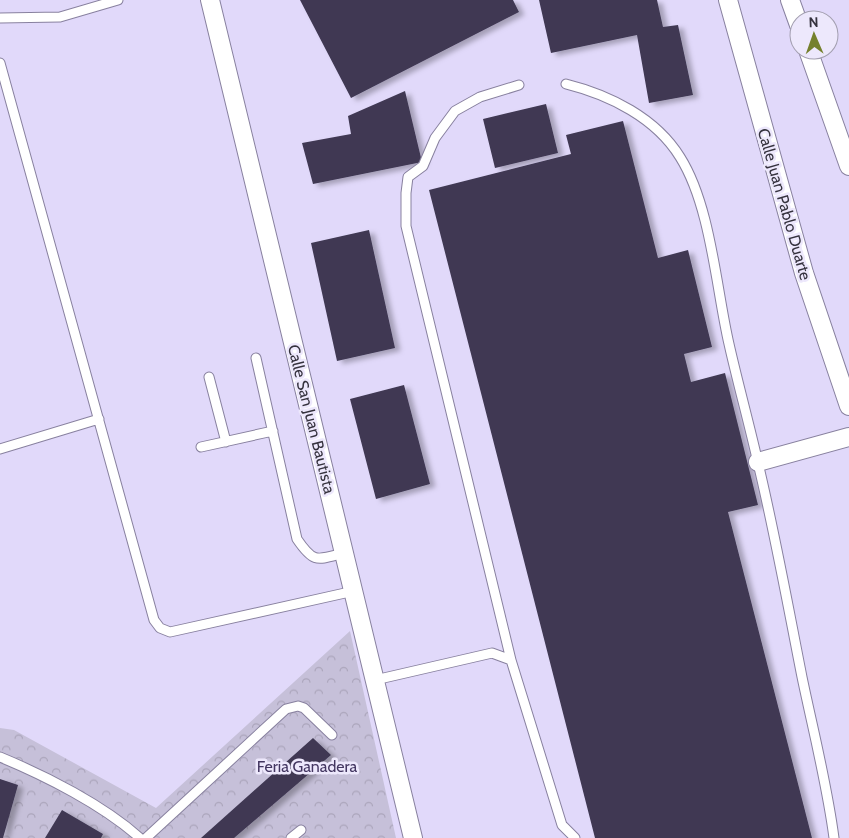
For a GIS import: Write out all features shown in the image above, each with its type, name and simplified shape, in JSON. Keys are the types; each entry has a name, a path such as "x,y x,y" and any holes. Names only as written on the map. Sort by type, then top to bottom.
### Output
{"street":[{"name":"Calle San Juan Bautista","path":"210,0 413,838"},
{"name":"Calle Juan Pablo Duarte","path":"728,0 804,273 849,406"},
{"path":"812,60 849,166"},
{"path":"758,462 849,437"}],"lane":[{"path":"0,18 60,18 118,0"},
{"path":"0,63 154,620 160,628 170,632 354,591"},
{"path":"566,84 589,90 637,114 658,131 680,157 700,204 710,241 726,330 758,462 834,838"},
{"path":"519,85 480,97 455,111 435,138 424,166 408,176 406,226 511,660 562,825 575,838"},
{"path":"256,358 297,539 311,557 318,559 344,553"},
{"path":"209,377 226,442"},
{"path":"0,449 98,419"},
{"path":"201,448 273,431"},
{"path":"375,680 492,653 511,660"},
{"path":"146,838 286,709 298,706 304,708 332,735"},
{"path":"0,757 69,790 128,827 140,838"},
{"path":"291,838 301,830"}],"green space":[{"name":"Feria Ganadera","path":"350,631 396,838 0,838 0,728 14,730 156,808"}],"building":[{"path":"300,0 513,0 519,12 351,98"},
{"path":"539,0 657,0 663,27 678,25 693,95 649,103 637,35 551,53"},
{"path":"405,91 422,162 313,184 302,143 351,134 348,116"},
{"path":"546,104 558,153 495,168 483,119"},
{"path":"623,121 658,258 688,250 712,347 684,354 691,382 725,373 758,505 728,512 812,838 595,838 429,190 571,154 566,135"},
{"path":"369,230 395,348 337,361 311,243"},
{"path":"404,385 430,484 376,499 350,399"},
{"path":"313,738 331,755 234,838 201,838"},
{"path":"0,779 18,785 3,838 0,838"},
{"path":"62,810 103,834 101,838 45,838"}]}
